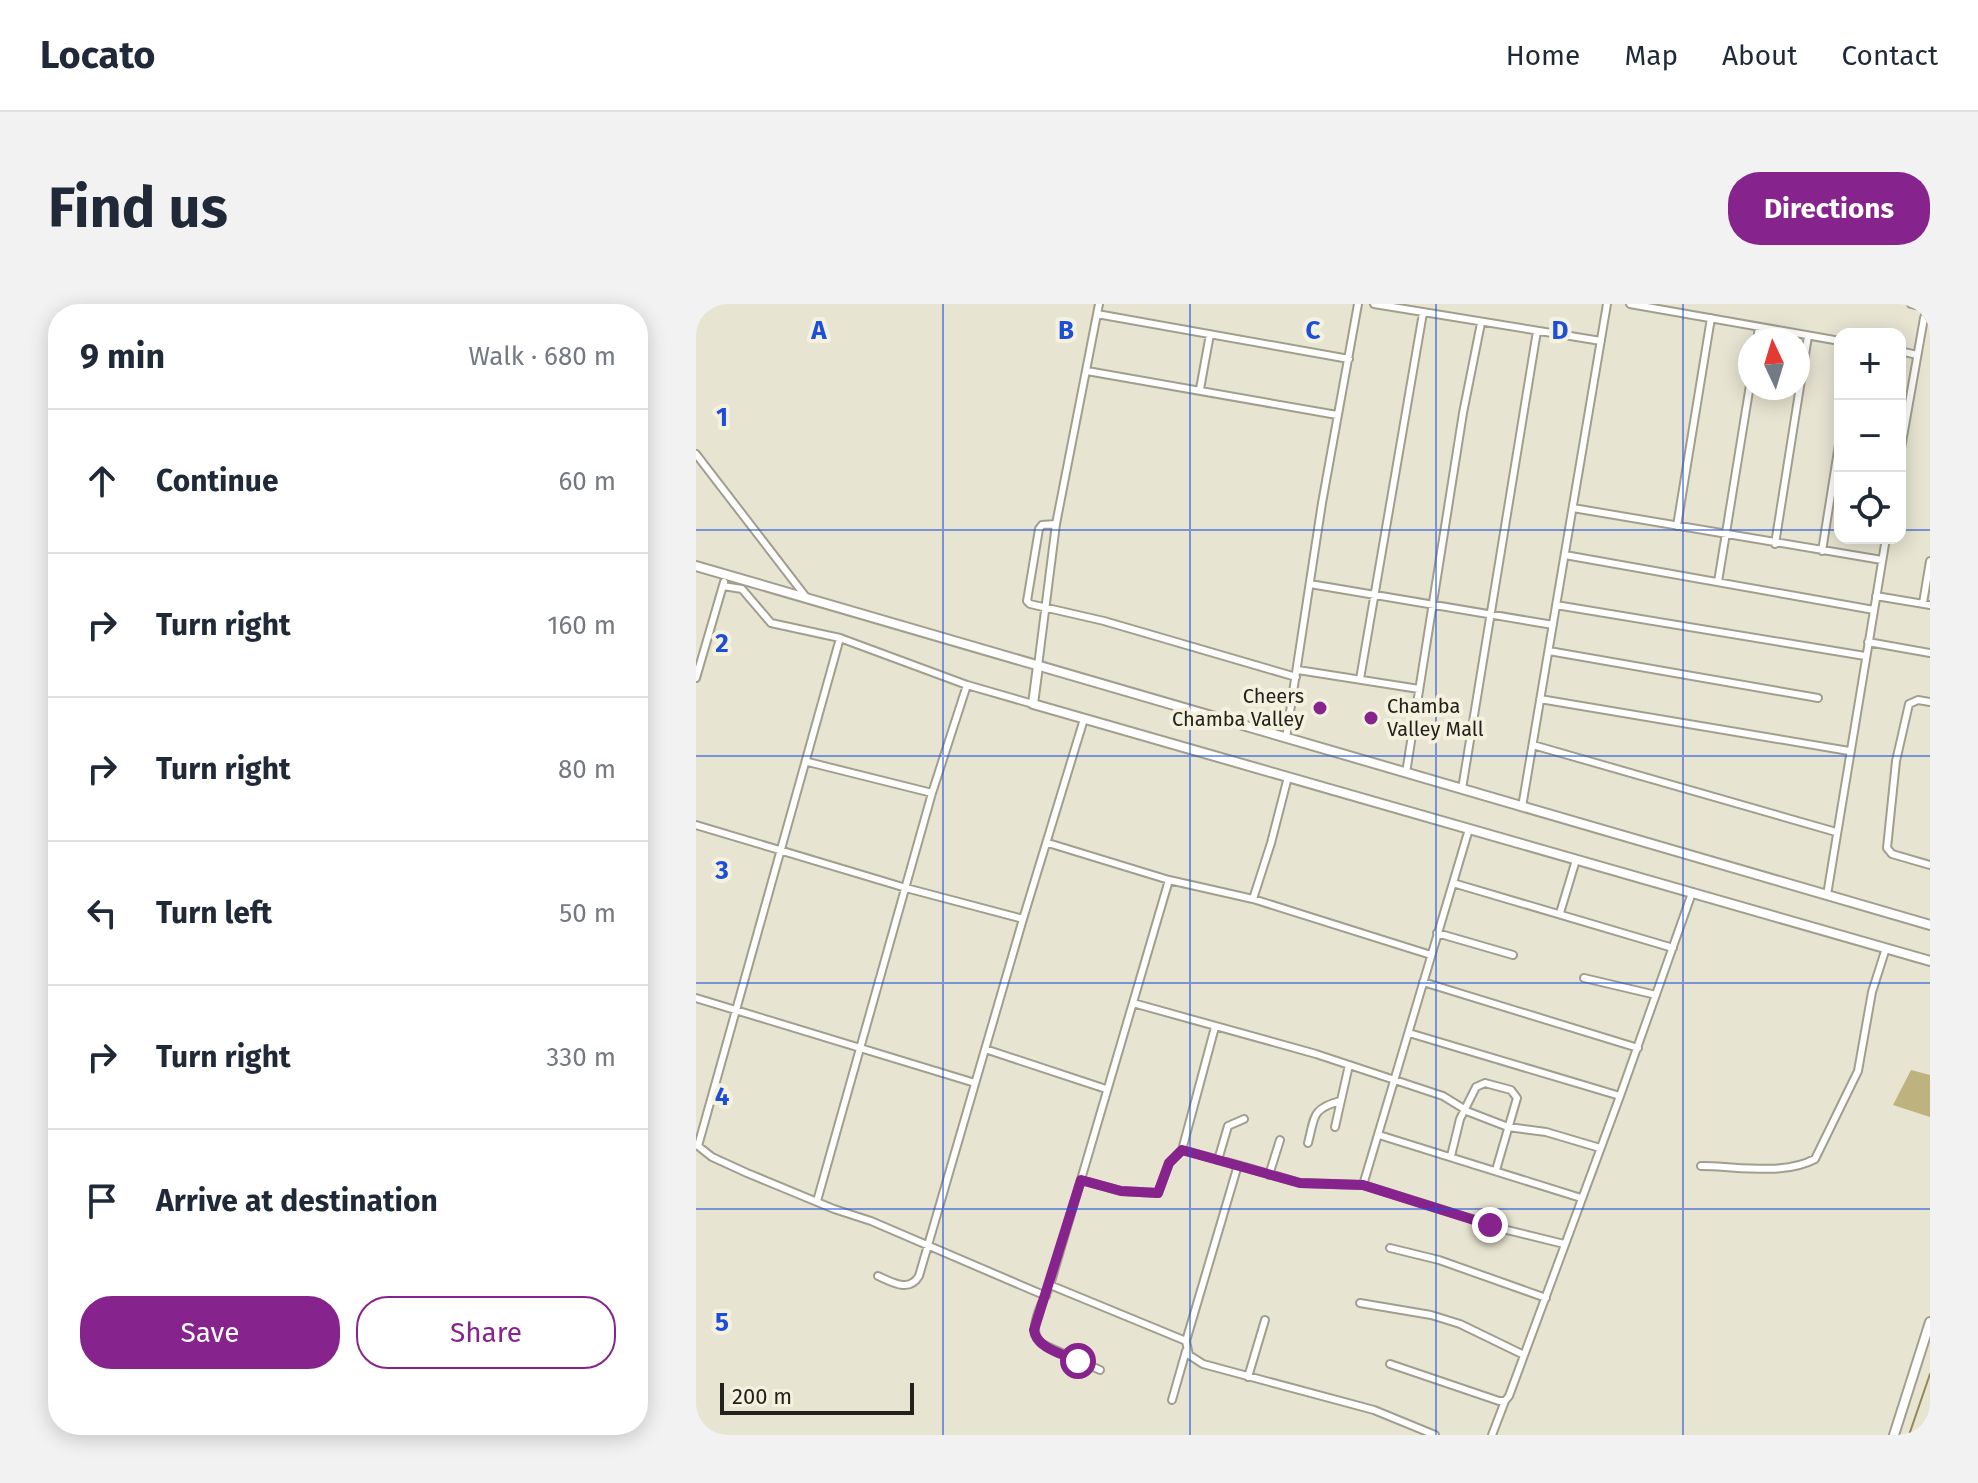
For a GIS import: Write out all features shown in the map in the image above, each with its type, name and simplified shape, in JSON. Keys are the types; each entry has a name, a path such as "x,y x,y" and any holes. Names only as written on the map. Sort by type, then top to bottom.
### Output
{"main road":[{"path":"696,566 1930,925"},
{"path":"1038,666 1033,704 1930,961"},
{"path":"1897,1435 1930,1322"},
{"path":"1897,1435 1930,1342"}],"street":[{"path":"1038,666 1056,524 1099,304"},
{"path":"1286,738 1337,415 1358,304"},
{"path":"1374,304 1601,341"},
{"path":"1522,807 1607,304"},
{"path":"1630,304 1764,328"},
{"path":"1906,419 1929,306 1911,304"},
{"path":"1360,679 1423,313"},
{"path":"1097,314 1349,359"},
{"path":"1677,526 1711,318"},
{"path":"1406,773 1463,413 1481,323"},
{"path":"1462,789 1537,331"},
{"path":"1200,389 1210,334"},
{"path":"1810,336 1834,340"},
{"path":"1906,352 1917,355"},
{"path":"1087,371 1337,415"},
{"path":"1718,582 1748,400"},
{"path":"1775,544 1798,400"},
{"path":"696,454 806,597"},
{"path":"1822,551 1835,472"},
{"path":"1573,508 1882,560"},
{"path":"1056,524 1042,525 1039,529 1027,601 1030,604 1116,624 1297,674 1360,679 1419,689"},
{"path":"1827,895 1885,544"},
{"path":"1565,555 1874,610"},
{"path":"1876,596 1926,604 1930,561"},
{"path":"696,678 726,575"},
{"path":"1310,584 1553,625"},
{"path":"723,586 742,589 771,623 840,638 967,685 1033,704"},
{"path":"1556,605 1865,656"},
{"path":"840,638 808,762 698,1146 723,1162 1046,1296"},
{"path":"1868,642 1930,653"},
{"path":"1549,651 1818,698"},
{"path":"817,1201 932,793 967,685"},
{"path":"1540,699 1849,751"},
{"path":"1930,702 1918,700 1909,704 1896,761 1887,848 1892,854 1930,865"},
{"path":"878,1276 903,1286 915,1283 919,1276 1084,719"},
{"path":"1533,745 1836,832"},
{"path":"808,762 932,793"},
{"path":"1253,899 1288,777"},
{"path":"696,825 906,888 1023,919"},
{"path":"1363,1185 1469,829"},
{"path":"1048,843 1169,880 1253,899 1431,955"},
{"path":"1560,913 1576,860"},
{"path":"1100,1370 1036,1339 1034,1330 1169,880"},
{"path":"1453,883 1673,948"},
{"path":"1492,1435 1546,1298 1692,893"},
{"path":"1437,933 1513,955"},
{"path":"1701,1166 1767,1168 1793,1166 1815,1159 1858,1071 1868,1012 1886,948"},
{"path":"1584,978 1656,995"},
{"path":"1423,982 1638,1048"},
{"path":"696,998 975,1083"},
{"path":"1133,1003 1349,1065 1443,1096 1464,1109 1508,1127 1546,1132 1600,1148"},
{"path":"1081,1180 1121,1191 1158,1193 1169,1163 1182,1150 1215,1027"},
{"path":"1409,1033 1620,1096"},
{"path":"985,1049 1106,1089"},
{"path":"1335,1127 1349,1065"},
{"path":"1451,1156 1464,1109 1476,1087 1481,1084 1511,1090 1517,1098 1496,1170"},
{"path":"1308,1143 1317,1111 1324,1105 1340,1101"},
{"path":"1218,1160 1228,1126 1244,1119"},
{"path":"1379,1135 1581,1198"},
{"path":"1269,1175 1280,1140"},
{"path":"1182,1150 1300,1183 1363,1185 1507,1230 1564,1244"},
{"path":"1172,1400 1238,1165"},
{"path":"1390,1248 1439,1260 1546,1298"},
{"path":"1050,1285 1186,1344"},
{"path":"1360,1303 1431,1315 1460,1324 1524,1355"},
{"path":"1248,1377 1265,1320"},
{"path":"1186,1344 1189,1355 1203,1364 1374,1410 1435,1435"},
{"path":"1390,1364 1505,1401"}],"shaded area":[{"path":"1911,1070 1930,1075 1930,1117 1893,1105"}],"waterway":[{"path":"1909,1435 1930,1374"}],"place":[{"name":"Cheers Chamba Valley","path":"1320,708"},
{"name":"Chamba Valley Mall","path":"1371,718"}],"route":[{"path":"1078,1361 1042,1344 1034,1336 1034,1330 1081,1180 1121,1191 1158,1193 1169,1163 1182,1150 1300,1183 1363,1185 1490,1225"}]}
